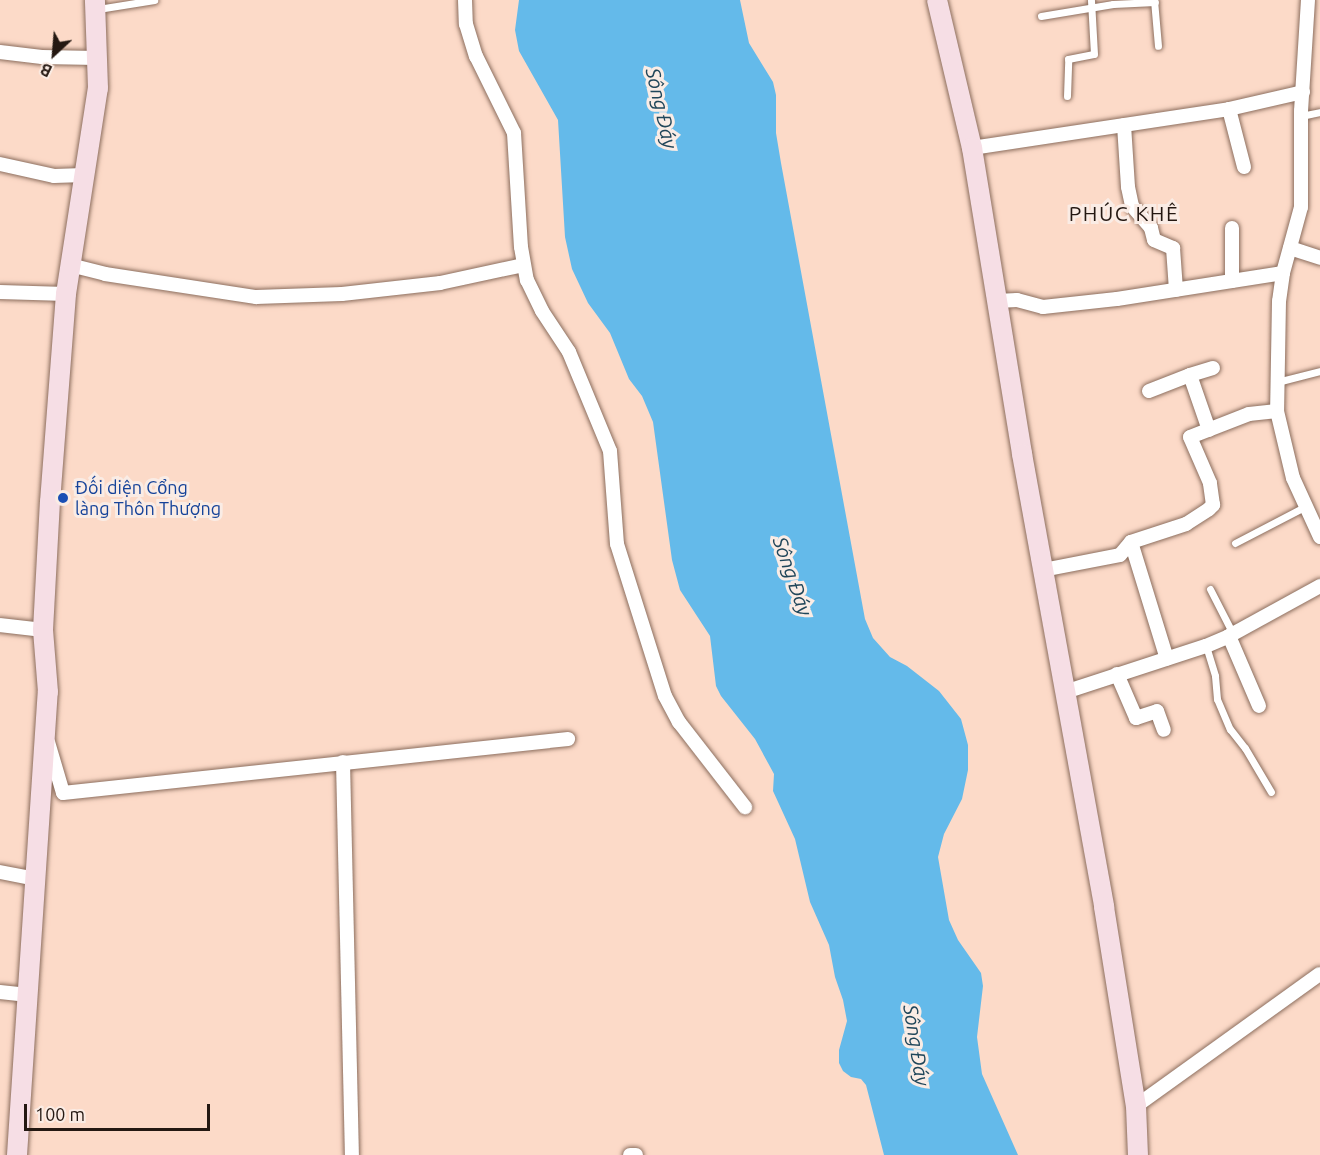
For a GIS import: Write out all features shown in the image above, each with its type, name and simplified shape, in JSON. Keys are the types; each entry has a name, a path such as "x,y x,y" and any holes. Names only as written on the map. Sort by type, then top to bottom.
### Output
{"street":[{"path":"465,0 466,24 476,56 513,133 523,265 533,293 569,352 610,452 617,544 665,696 679,722 745,807"},
{"path":"937,0 972,148 1043,570 1104,907 1136,1106 1138,1155"},
{"path":"1308,0 1301,116 1301,207 1283,273 1279,302 1277,411 1293,478 1320,537"},
{"path":"17,1155 48,692 43,630 50,502 66,294 98,88 95,5"},
{"path":"0,52 42,57 97,58"},
{"path":"972,148 1229,109 1303,92"},
{"path":"1229,109 1244,167"},
{"path":"1124,125 1128,187 1132,206 1151,228 1154,240 1173,248 1176,290"},
{"path":"0,164 54,176 84,175"},
{"path":"1232,228 1232,281"},
{"path":"1290,248 1320,258"},
{"path":"70,265 105,274 256,297 342,294 440,284 523,265"},
{"path":"997,301 1017,300 1043,308 1283,273"},
{"path":"0,292 66,294"},
{"path":"1149,391 1213,368"},
{"path":"1190,375 1209,430"},
{"path":"1043,570 1120,555 1131,542 1186,524 1213,505 1210,483 1190,437 1249,414 1277,411"},
{"path":"1131,542 1167,659"},
{"path":"1065,692 1206,646 1231,635 1320,586"},
{"path":"0,625 43,630"},
{"path":"1231,635 1259,706"},
{"path":"1117,674 1136,718 1157,711 1164,730"},
{"path":"45,732 63,793 568,739"},
{"path":"343,762 352,1155"},
{"path":"0,872 35,879"},
{"path":"1136,1106 1320,974"},
{"path":"0,992 28,995"},
{"path":"630,1155 636,1155"}],"lane":[{"path":"95,5 154,0"},
{"path":"1041,16 1091,3 1154,1 1158,46"},
{"path":"1067,96 1068,58 1094,54 1091,3"},
{"path":"1301,116 1320,112"},
{"path":"1277,382 1320,371"},
{"path":"1235,543 1306,506"},
{"path":"1210,589 1231,635"},
{"path":"1206,646 1215,676 1217,699 1230,729 1245,748 1271,792"}],"water":[{"name":"Sông Đáy","path":"519,0 740,0 749,43 773,82 776,95 776,133 781,163 865,619 873,638 890,657 907,666 939,691 961,719 968,745 968,770 962,799 944,834 938,857 949,920 958,940 981,973 983,986 977,1037 982,1074 1018,1155 884,1155 866,1085 861,1079 851,1077 843,1071 839,1063 839,1050 847,1021 843,1000 835,977 829,945 810,902 795,839 773,791 774,774 755,739 721,696 716,686 710,636 680,590 672,560 653,422 642,396 629,379 610,333 588,303 572,269 565,237 558,120 519,51 515,30"}],"place":[{"name":"Đối diện Cổng làng Thôn Thượng","path":"63,498"}],"district":[{"name":"PHÚC KHÊ","path":"1124,213"}]}
